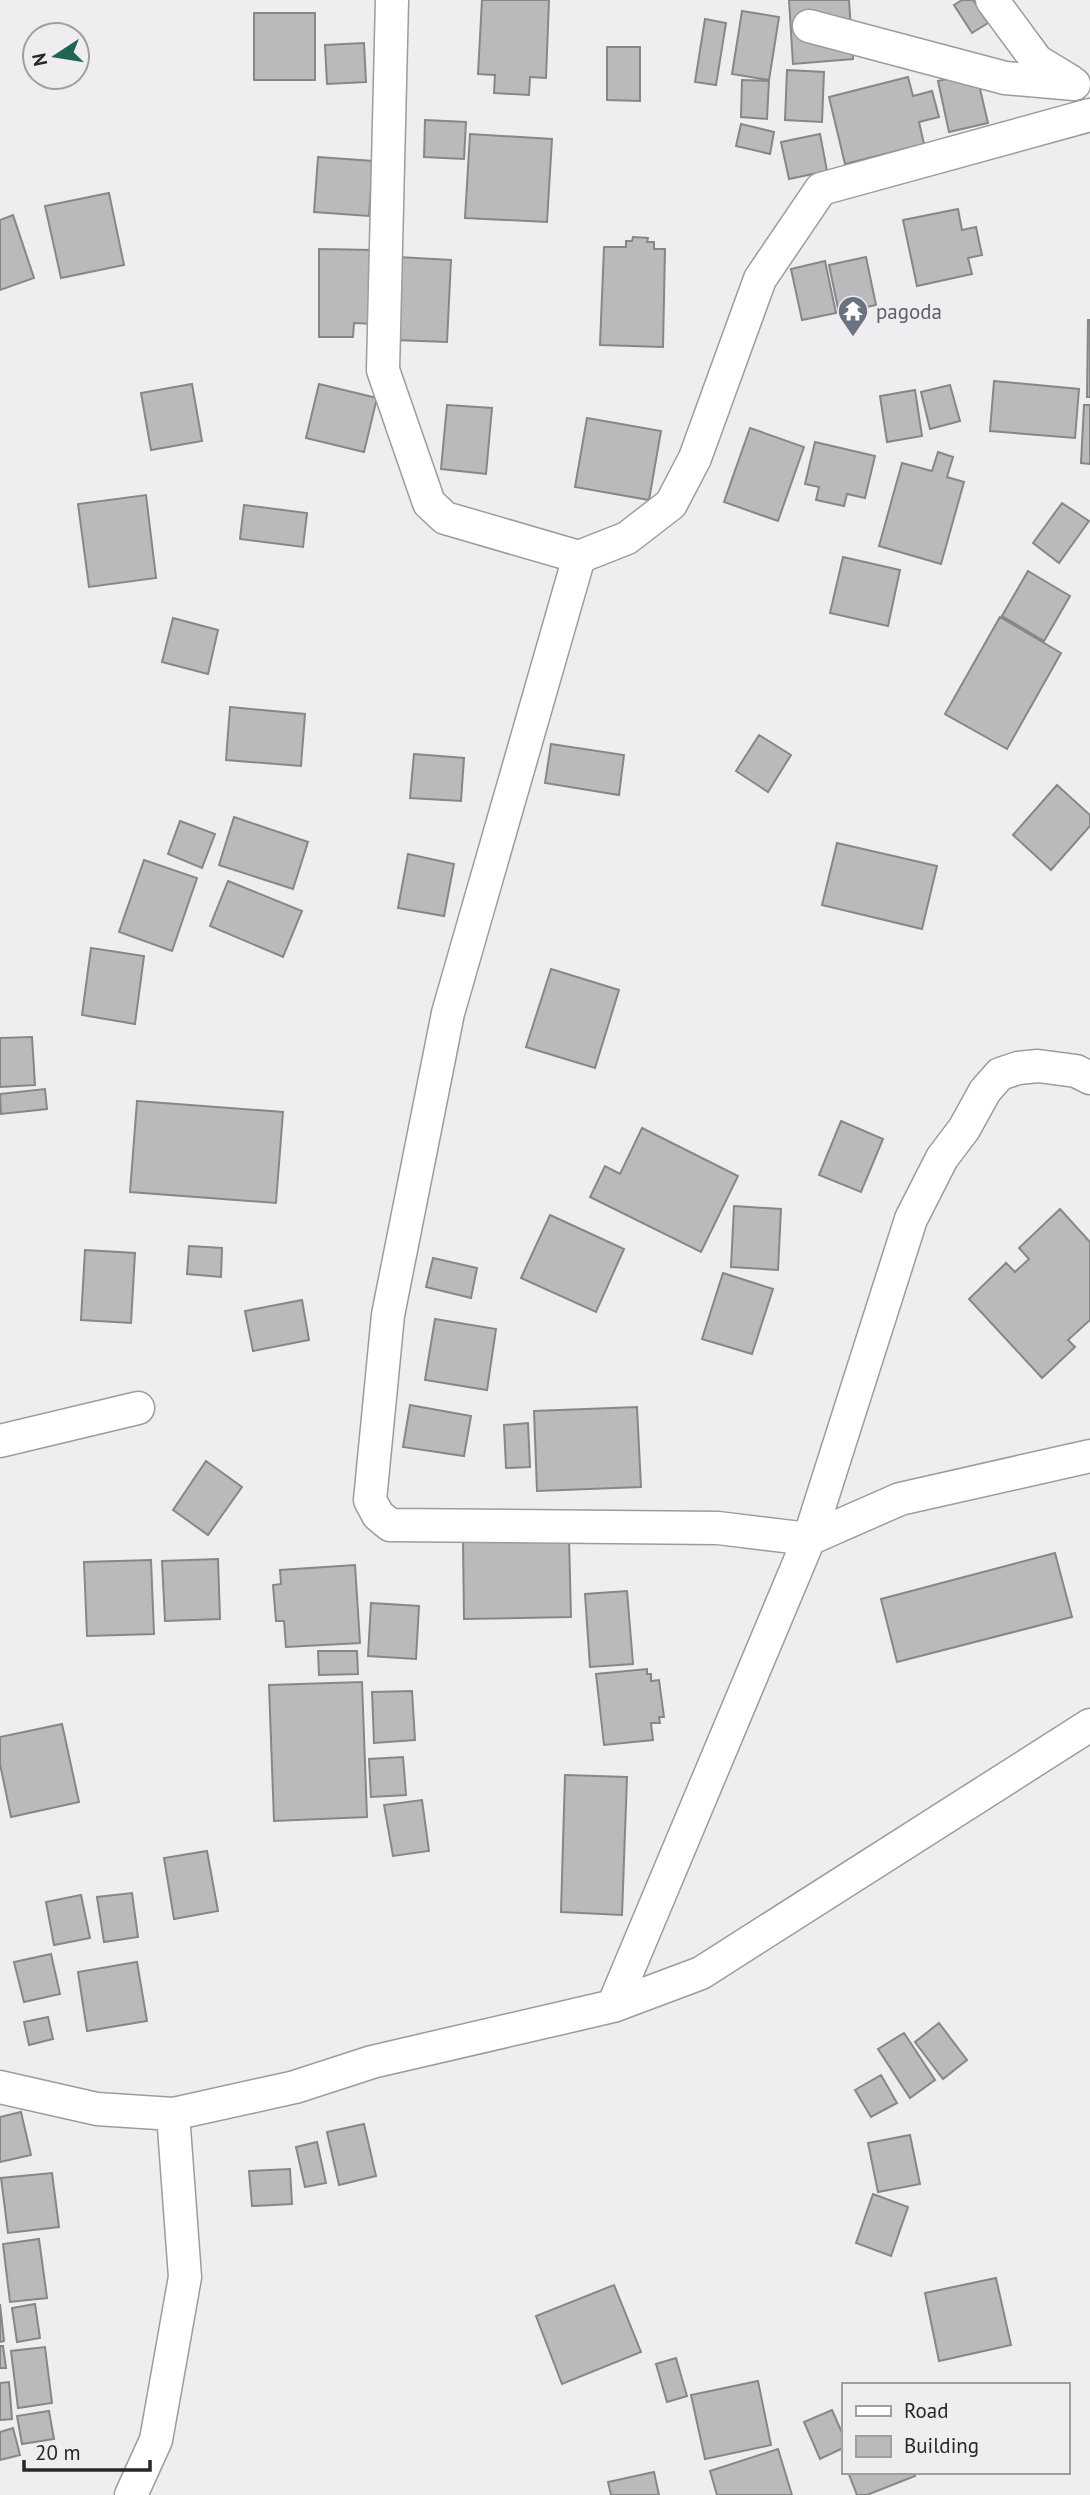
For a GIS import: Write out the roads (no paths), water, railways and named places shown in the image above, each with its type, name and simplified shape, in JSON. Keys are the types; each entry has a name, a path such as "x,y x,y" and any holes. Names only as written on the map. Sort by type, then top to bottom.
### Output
{"street":[{"path":"392,0 383,370 429,503 445,518 579,557 626,538 671,503 695,458 760,279 821,189 1090,115"},
{"path":"992,0 1037,61 1082,89"},
{"path":"809,26 1005,78 1082,89"},
{"path":"579,557 448,1013 388,1315 370,1500 378,1515 390,1525 718,1528 809,1539 900,1499 1090,1456"},
{"path":"613,2007 809,1539 911,1219 942,1158 964,1129 985,1091 1000,1074 1017,1068 1038,1066 1076,1072 1090,1078"},
{"path":"0,1441 138,1408"},
{"path":"0,2087 97,2109 173,2115 295,2087 372,2062 613,2007 701,1973 1090,1725"},
{"path":"131,2495 156,2440 185,2277 173,2115"}],"place":[{"name":"pagoda","path":"853,338"}]}
